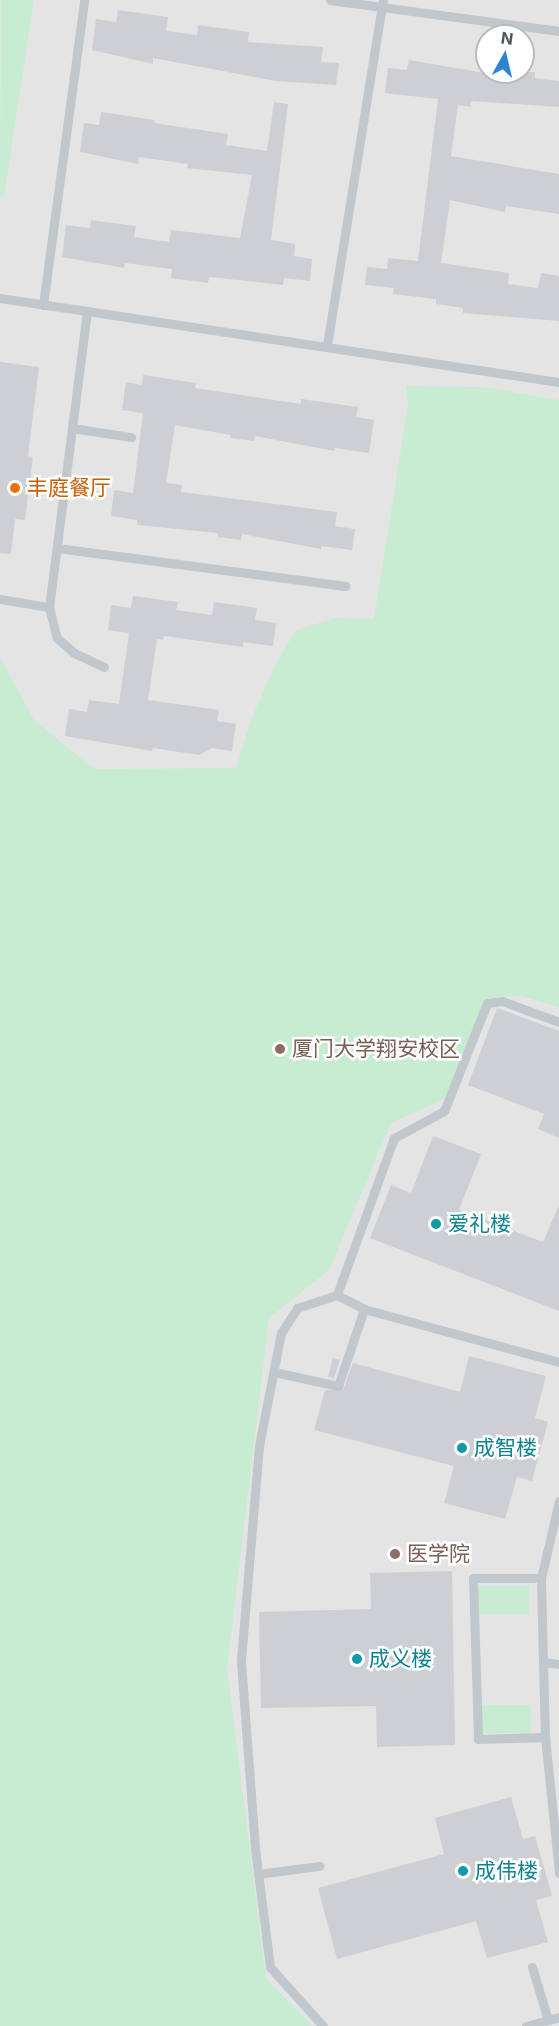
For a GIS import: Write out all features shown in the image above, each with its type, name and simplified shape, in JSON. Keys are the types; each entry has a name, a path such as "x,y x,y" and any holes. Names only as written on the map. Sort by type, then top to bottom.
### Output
{"lane":[{"path":"43,304 84,0"},
{"path":"330,0 382,3 559,31"},
{"path":"327,345 382,3"},
{"path":"0,298 327,345 559,382"},
{"path":"87,311 49,607 57,638 74,653 104,667"},
{"path":"72,428 131,437"},
{"path":"57,548 346,586"},
{"path":"0,599 49,607"},
{"path":"337,1295 394,1138 444,1111 487,1003 502,1002 559,1022"},
{"path":"322,2026 270,1967 258,1874 241,1660 259,1446 281,1333 297,1308 337,1295 364,1309 559,1362"},
{"path":"274,1372 338,1386 364,1309"},
{"path":"559,1501 541,1578 544,1737 559,1873"},
{"path":"541,1578 473,1578 478,1739 544,1737"},
{"path":"543,1662 559,1664"},
{"path":"258,1874 320,1866"},
{"path":"532,1967 548,2020"},
{"path":"526,2026 559,2017"}],"shaded area":[{"name":"厦门大学翔安校区","path":"0,0 559,0 559,2026 0,2026"}],"green space":[{"path":"1,0 34,0 4,196 0,196"},
{"path":"406,386 483,387 559,400 559,1007 521,996 497,996 451,1096 391,1123 329,1270 269,1318 227,1668 266,1978 312,2026 0,2026 0,657 34,720 94,769 236,768 252,717 275,665 296,630 335,618 374,619 408,404"},
{"path":"479,1586 529,1586 529,1614 479,1614"},
{"path":"481,1705 531,1705 531,1733 481,1733"}],"building":[{"path":"118,10 168,17 166,31 197,35 198,25 249,32 248,42 323,47 321,62 339,63 336,85 276,81 153,58 153,64 92,50 96,19 116,22"},
{"path":"409,60 475,71 475,84 535,84 535,78 559,81 559,107 471,101 470,107 458,105 451,156 559,174 559,214 506,206 505,212 450,200 441,263 509,273 508,284 538,288 541,273 559,276 559,321 463,313 463,308 436,304 436,299 393,294 394,288 365,285 367,267 387,269 388,258 418,261 438,99 385,93 388,68 407,70"},
{"path":"274,102 288,104 271,240 295,244 294,256 312,259 310,281 284,278 283,285 209,277 208,283 171,278 172,269 125,263 124,268 62,257 66,225 90,228 91,220 136,226 134,237 169,242 171,230 240,238 252,175 187,168 188,164 139,157 138,164 80,152 84,123 99,125 101,112 155,120 154,123 228,134 226,145 267,151"},
{"name":"丰庭餐厅","path":"0,362 39,367 28,456 33,457 25,520 15,519 11,554 0,553"},
{"path":"143,375 196,383 195,388 301,404 301,399 358,407 356,417 374,420 369,453 335,448 334,451 255,436 254,441 231,438 230,435 175,425 166,483 182,485 181,492 337,512 335,526 355,529 352,550 321,546 321,549 242,534 241,540 218,537 218,533 137,525 137,520 111,516 114,490 133,493 143,413 122,410 126,382 142,385"},
{"path":"133,596 178,602 176,610 212,615 214,602 257,608 255,620 276,623 273,646 243,642 243,647 164,636 163,640 157,639 148,700 219,710 217,721 236,724 232,751 212,748 199,755 153,748 152,751 65,736 69,709 87,712 89,700 119,704 129,633 108,630 111,605 131,608"},
{"path":"497,1008 559,1031 559,1138 538,1129 544,1114 468,1085"},
{"name":"爱礼楼","path":"433,1136 481,1154 459,1210 543,1242 559,1205 559,1311 370,1238 391,1185 411,1193"},
{"name":"成智楼","path":"469,1356 546,1376 535,1418 548,1422 532,1481 517,1477 505,1519 444,1503 454,1466 314,1430 325,1390 343,1390 353,1363 460,1392"},
{"path":"333,1358 340,1360 334,1378 328,1377"},
{"name":"成义楼","path":"452,1571 455,1745 377,1747 376,1706 261,1708 259,1612 371,1609 370,1573"},
{"name":"成伟楼","path":"511,1797 523,1839 535,1836 552,1896 536,1900 548,1942 487,1958 476,1921 337,1959 318,1888 444,1854 435,1818"}],"place":[{"name":"丰庭餐厅","path":"15,488"},
{"name":"厦门大学翔安校区","path":"280,1049"},
{"name":"爱礼楼","path":"436,1224"},
{"name":"成智楼","path":"462,1448"},
{"name":"医学院","path":"395,1554"},
{"name":"成义楼","path":"357,1659"},
{"name":"成伟楼","path":"463,1871"}]}
